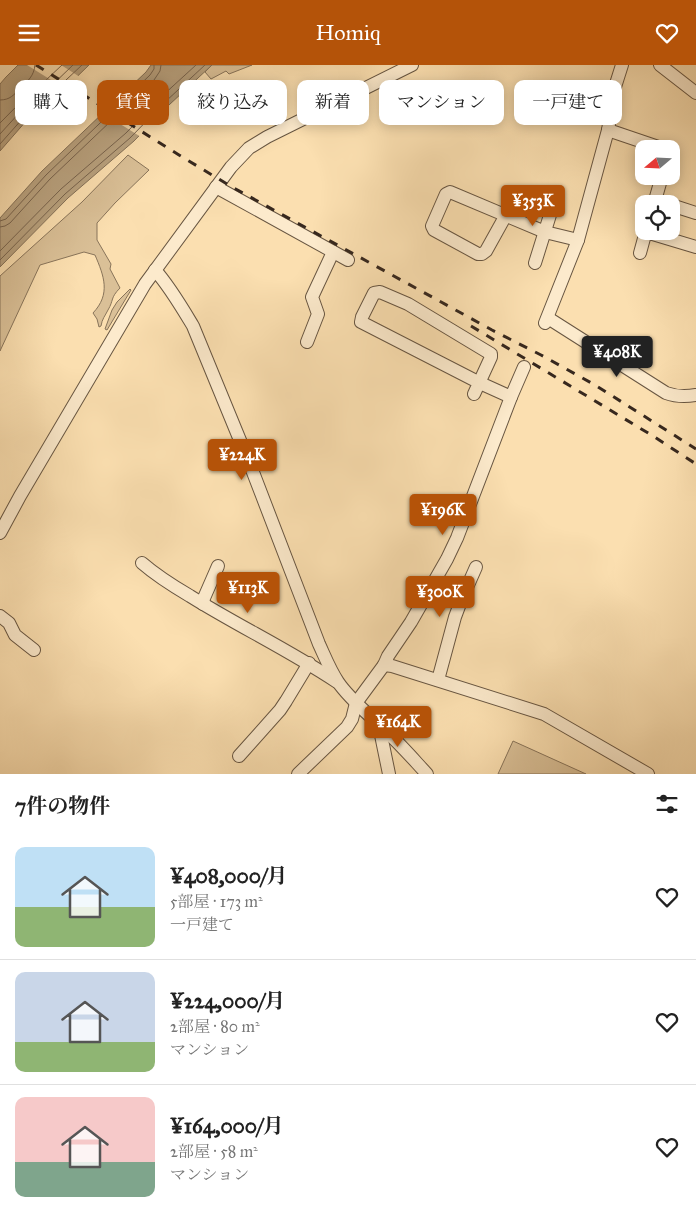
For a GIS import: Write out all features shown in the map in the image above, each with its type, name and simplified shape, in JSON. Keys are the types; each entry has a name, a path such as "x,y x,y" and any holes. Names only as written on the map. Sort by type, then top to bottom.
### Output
{"street":[{"path":"0,533 24,488 108,348 135,299 231,167 242,155 258,143 412,65"},
{"path":"622,65 615,87 608,130 578,240 546,321 666,393 682,397 696,395"},
{"path":"660,65 696,93"},
{"path":"608,130 637,140"},
{"path":"216,187 348,260"},
{"path":"506,215 486,251 482,254 478,254 434,230 432,226 446,194 450,192 506,215 546,232 578,240"},
{"path":"535,263 555,199"},
{"path":"680,208 696,213"},
{"path":"640,253 644,240"},
{"path":"673,240 696,247"},
{"path":"307,342 318,314 312,297 333,252"},
{"path":"155,270 164,280 193,326 252,467 319,644 339,683 356,703 427,774"},
{"path":"477,388 491,354 408,304 380,292 374,293 361,322 477,388 511,397"},
{"path":"298,774 347,727 352,719 356,703 384,665 388,656 411,623 453,548 524,367"},
{"path":"142,563 156,575 309,663 339,683"},
{"path":"204,604 204,598 218,566"},
{"path":"438,680 455,617 476,567"},
{"path":"0,616 9,623 15,635 34,650"},
{"path":"239,756 280,710 309,663"},
{"path":"384,665 544,714 648,774"},
{"path":"380,725 390,774"}],"shaded area":[{"path":"212,65 252,65 229,74 226,71 211,79 205,72"},
{"path":"128,155 149,170 97,223 97,240 111,264 110,269 120,288 113,297 101,326 99,327 93,313 99,306 104,292 103,278 95,255 84,252 40,265 0,351 0,276 82,202"},
{"path":"130,289 107,330 105,329 117,302"},
{"path":"513,741 586,774 498,774"}],"water":[{"path":"18,65 89,65 74,80 15,80 15,125 23,125 0,151 0,84"},
{"path":"151,65 212,65 196,80 179,80 179,96 169,105 169,80 138,80"},
{"path":"97,119 97,125 150,125 134,141 68,198 0,267 0,218 42,171"}],"pier":[{"path":"27,65 61,65 80,77 77,80 51,80"},
{"path":"122,125 153,125 141,137"}],"railway":[{"path":"36,65 232,187 595,385 696,449"},
{"path":"471,326 696,464"}]}
